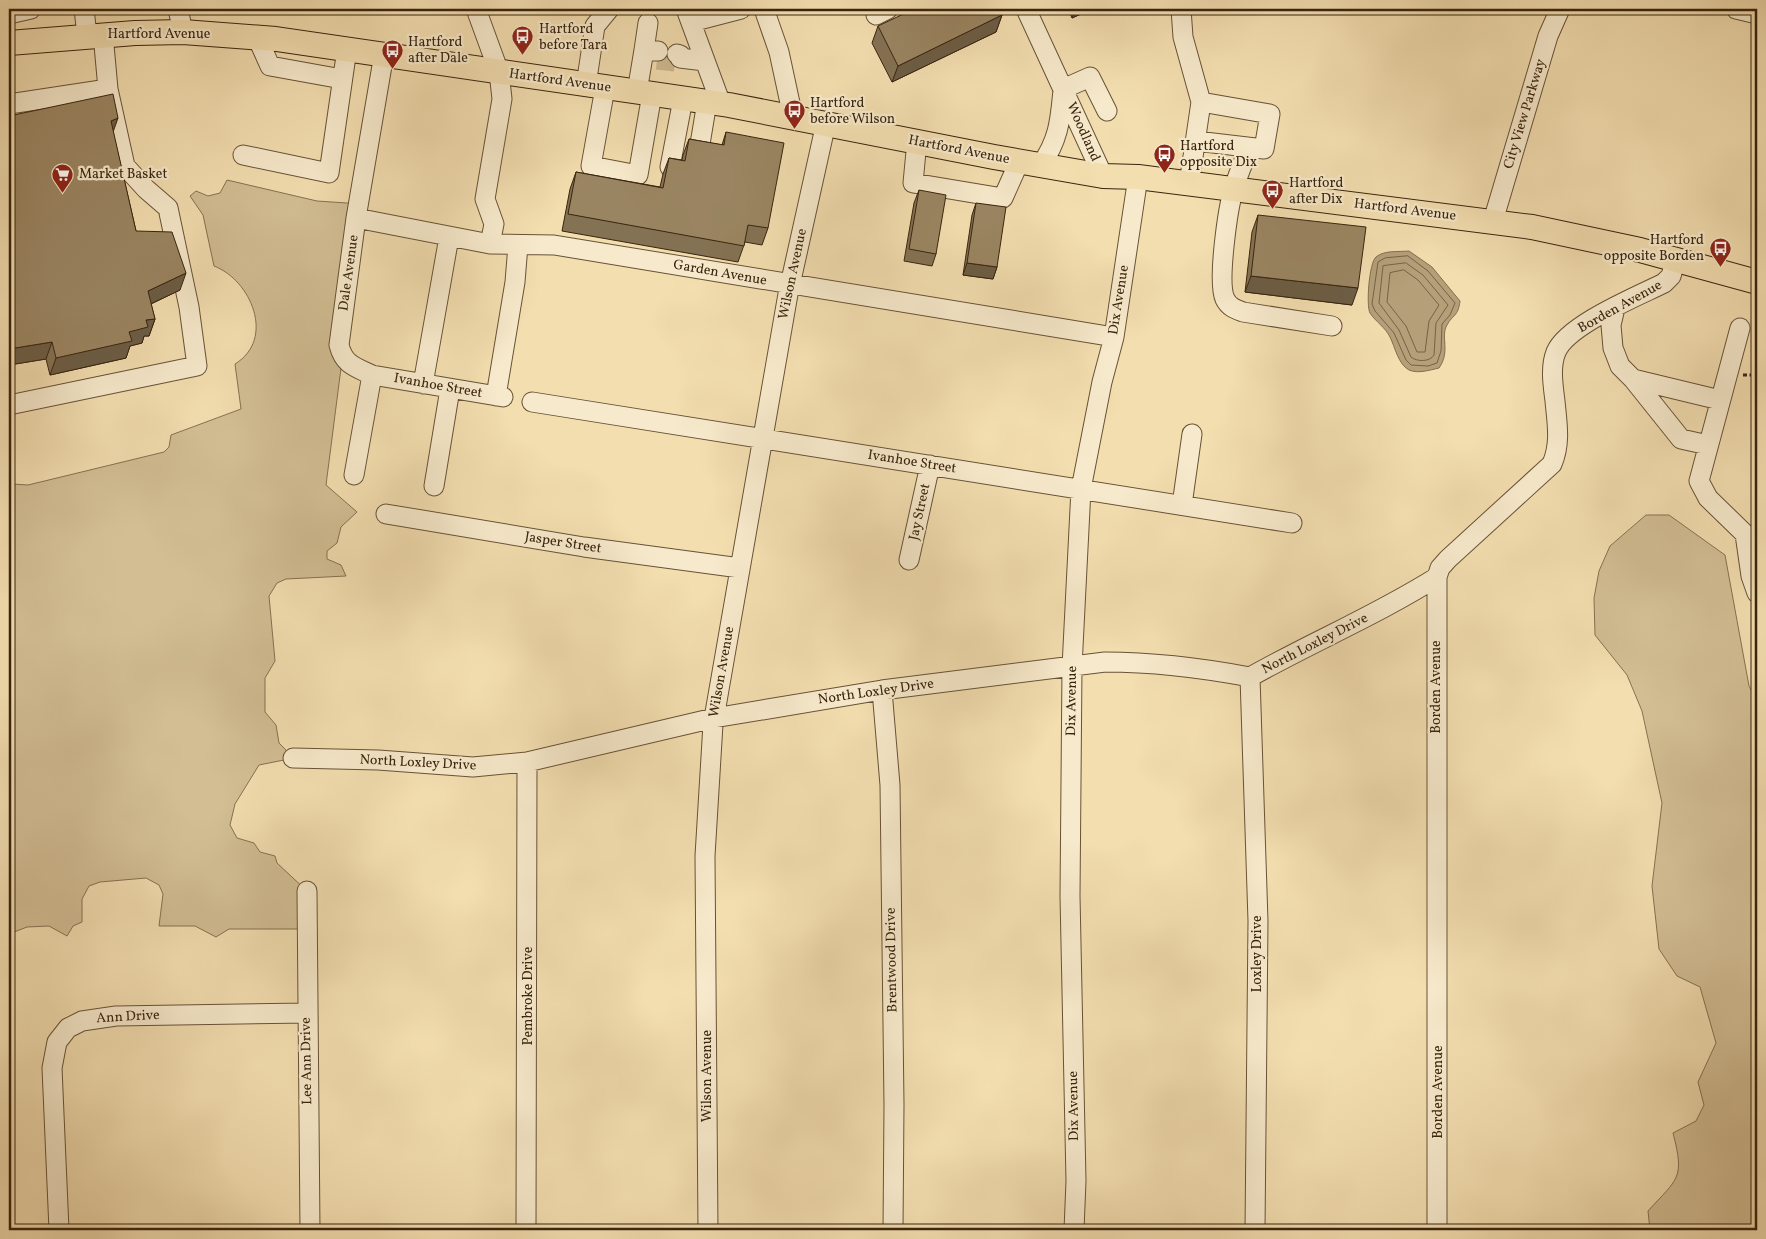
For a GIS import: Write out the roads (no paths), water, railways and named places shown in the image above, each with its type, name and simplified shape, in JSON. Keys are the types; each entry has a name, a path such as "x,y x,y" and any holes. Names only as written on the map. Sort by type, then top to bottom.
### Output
{"main road":[{"name":"Hartford Avenue","path":"9,43 95,35 183,32 257,38 384,54 714,103 1103,176 1138,177 1492,221 1570,234 1676,259 1757,282"}],"street":[{"path":"9,14 31,9"},
{"path":"9,404 197,366 189,307 168,208 146,189 125,166 95,35 84,9"},
{"path":"178,9 183,32"},
{"path":"476,9 499,72 502,99 485,199 494,224 490,244"},
{"path":"609,9 595,26 596,86 591,166 638,175 645,93 662,56 648,23"},
{"path":"699,150 714,103 705,61 689,15 741,9"},
{"path":"764,9 779,52 793,117"},
{"name":"Woodland","path":"1026,9 1103,176"},
{"path":"1182,9 1183,37 1201,102 1189,184"},
{"name":"City View Parkway","path":"1492,221 1548,36 1560,9"},
{"path":"1736,9 1757,14"},
{"path":"257,38 270,66 342,79"},
{"path":"243,156 329,173 347,49"},
{"name":"Dale Avenue","path":"372,375 349,364 342,357 339,345 356,218 384,54"},
{"path":"662,56 705,61"},
{"path":"1063,89 1090,77 1107,111"},
{"path":"9,104 108,89"},
{"name":"Woodland","path":"916,141 913,183 1003,198 1030,163 1054,147 1060,126 1063,89"},
{"path":"670,167 683,99"},
{"path":"1196,141 1264,149 1270,114 1201,102"},
{"name":"Wilson Avenue","path":"708,1230 706,856 714,718 790,285 826,123"},
{"path":"1249,148 1233,189 1222,280 1225,299 1230,307 1243,312 1332,326"},
{"name":"Dix Avenue","path":"1074,1230 1076,1182 1070,896 1072,667 1080,489 1102,382 1114,337 1138,177"},
{"name":"Garden Avenue","path":"356,218 490,244 554,246 1114,337"},
{"path":"423,384 449,237"},
{"name":"Ivanhoe Street","path":"372,375 499,397 515,282 518,245"},
{"name":"Borden Avenue","path":"1437,1230 1437,577 1440,568 1448,559 1552,464 1558,451 1552,366 1556,350 1580,328 1664,283 1671,276 1676,259"},
{"path":"1615,308 1611,325 1613,348 1620,366 1633,379 1681,439 1708,445"},
{"path":"1740,328 1699,481 1708,498 1751,530 1751,576 1757,593"},
{"path":"354,475 372,375"},
{"path":"1633,379 1720,400"},
{"path":"434,486 450,389"},
{"name":"Ivanhoe Street","path":"532,402 1292,523"},
{"path":"1182,505 1192,434"},
{"name":"Jay Street","path":"909,560 930,465"},
{"name":"Jasper Street","path":"386,514 584,547 740,568"},
{"name":"North Loxley Drive","path":"293,758 378,760 473,767 527,762 714,718 882,690 1105,662 1134,662 1219,671 1250,677 1292,654 1395,604 1437,577"},
{"name":"Loxley Drive","path":"1250,677 1258,921 1255,1230"},
{"name":"Brentwood Drive","path":"882,690 890,785 894,1105 893,1230"},
{"name":"Pembroke Drive","path":"526,1230 527,762"},
{"name":"Lee Ann Drive","path":"307,891 310,1230"},
{"name":"Ann Drive","path":"59,1230 52,1068 57,1042 68,1028 82,1021 116,1016 307,1013"}],"water":[{"path":"1409,251 1432,267 1460,301 1457,313 1449,321 1445,330 1443,362 1439,368 1416,372 1409,370 1402,364 1388,333 1370,313 1368,294 1370,276 1376,257 1387,252"}],"tunnel":[{"path":"657,60 675,62"}],"place":[{"name":"Hartford before Tara","path":"523,56"},
{"name":"Hartford after Dale","path":"392,69"},
{"name":"Hartford before Wilson","path":"794,130"},
{"name":"Hartford opposite Dix","path":"1164,173"},
{"name":"Market Basket","path":"63,193"},
{"name":"Hartford after Dix","path":"1273,210"},
{"name":"Hartford opposite Borden","path":"1720,267"}]}
